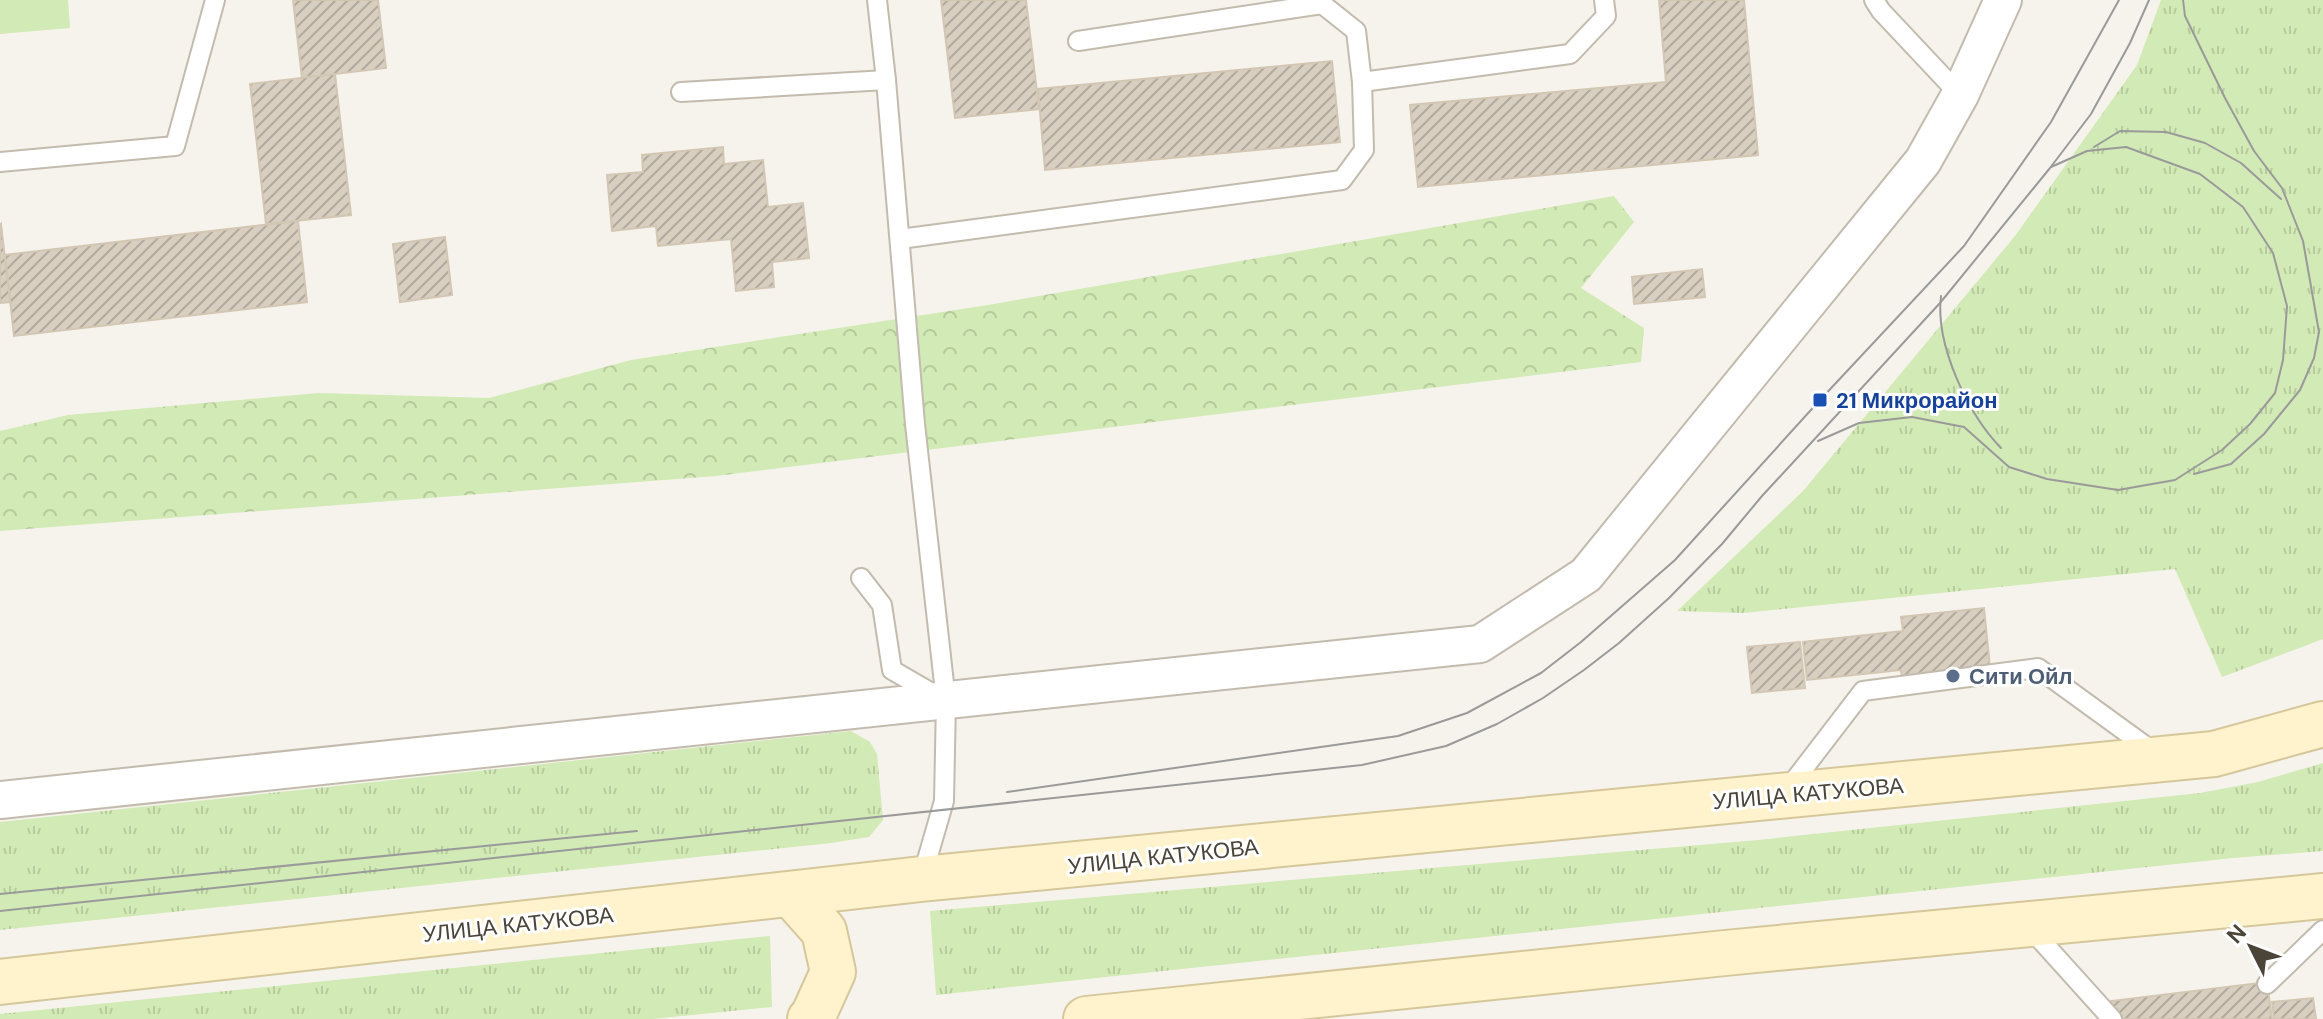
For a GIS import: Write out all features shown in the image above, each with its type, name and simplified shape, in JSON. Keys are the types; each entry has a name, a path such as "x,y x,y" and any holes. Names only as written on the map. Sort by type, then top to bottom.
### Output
{"main road":[{"name":"УЛИЦА КАТУКОВА","path":"0,982 921,879 2214,754 2323,724"},
{"path":"791,894 824,931 833,972 810,1019"},
{"path":"1086,1019 1725,953 2323,896"}],"street":[{"path":"0,800 1480,644 1586,575 1923,161 1960,95 2003,0"}],"lane":[{"path":"0,162 175,146 215,0"},
{"path":"877,0 915,424 946,701 944,801 921,879"},
{"path":"1362,82 1570,54 1606,16 1604,0"},
{"path":"1874,0 1960,95"},
{"path":"900,239 1342,180 1364,150 1362,82 1356,31 1322,4 1078,41"},
{"path":"681,92 886,80"},
{"path":"861,578 882,605 892,670 946,701"},
{"path":"1782,796 1863,691 2038,668 2164,759"},
{"path":"2028,926 2112,1019"},
{"path":"2267,984 2323,930"}],"green space":[{"path":"0,0 68,0 70,28 0,34"},
{"path":"2161,0 2323,0 2323,639 2222,677 2175,569 1744,613 1677,611 1803,491 2015,236 2137,65"},
{"path":"1614,196 1634,222 1581,288 1644,328 1641,362 716,476 0,531 0,431 68,415 318,393 489,398 631,360 988,305"},
{"path":"851,731 870,742 877,754 883,820 869,837 0,930 0,822"},
{"path":"2323,763 2323,851 936,995 930,911 1758,840 2200,793 2258,782"},
{"path":"770,936 772,1007 652,1019 0,1019 0,1014"}],"building":[{"path":"293,0 378,0 386,68 302,78"},
{"path":"941,0 1026,0 1039,109 955,118"},
{"path":"1659,0 1744,0 1758,155 1418,187 1410,105 1666,82"},
{"path":"1332,61 1340,142 1045,170 1038,89"},
{"path":"335,74 351,215 266,224 250,84"},
{"path":"723,147 724,164 763,160 768,207 803,203 809,258 772,262 774,287 736,291 731,239 658,246 656,226 612,231 607,175 643,172 642,155"},
{"path":"298,221 307,302 14,336 5,255"},
{"path":"0,225 10,302 0,303"},
{"path":"445,237 452,295 400,302 393,244"},
{"path":"1702,269 1705,297 1634,304 1632,277"},
{"path":"1984,608 1991,677 1903,687 1901,670 1807,680 1803,642 1903,631 1901,617"},
{"path":"1800,642 1805,688 1752,693 1747,647"},
{"path":"2267,982 2272,1019 2113,1019 2111,1001"},
{"path":"2313,998 2316,1019 2274,1019 2272,1002"}],"tram line":[{"path":"1007,792 1398,736 1467,713 1541,673 1675,560 1964,246 2051,122 2119,0"},
{"path":"0,911 1362,765 1446,746 1497,724 1584,670 1669,598 1722,544 1762,496 1940,303 2050,168 2091,114 2130,43 2149,0"},
{"path":"2183,0 2185,16 2225,98 2254,151 2282,188 2303,241 2319,332 2314,358 2300,390 2264,434 2231,464 2194,474"},
{"path":"2094,147 2120,131 2166,132 2205,143 2241,163 2281,199"},
{"path":"1818,441 1859,423 1912,417 1964,427 2009,467 2047,479 2118,490 2175,480 2222,450 2250,424 2275,393 2283,360 2287,306 2273,253 2243,207 2200,174 2126,147 2087,151 2051,167"},
{"path":"1941,296 1943,336 1956,378 1977,417 2001,448"},
{"path":"0,894 637,831"}],"place":[{"name":"21 Микрорайон","path":"1820,400"},
{"name":"Сити Ойл","path":"1953,676"}]}
